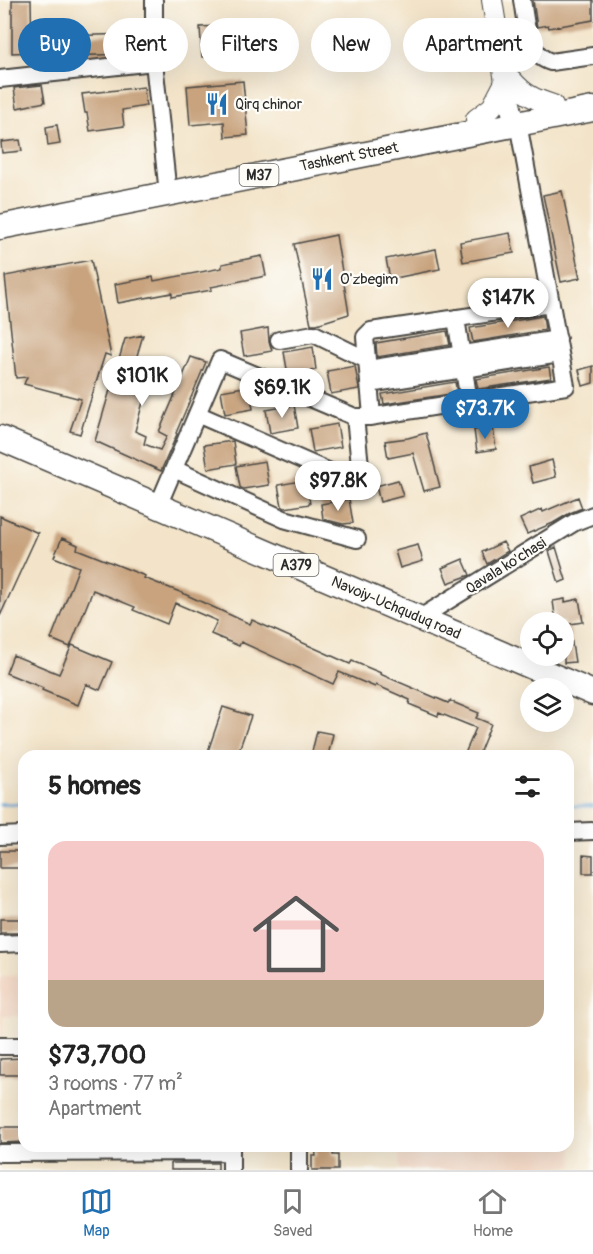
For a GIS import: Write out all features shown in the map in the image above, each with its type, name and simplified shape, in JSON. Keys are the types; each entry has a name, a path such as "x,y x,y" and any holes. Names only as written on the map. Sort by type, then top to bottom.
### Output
{"highway":[{"name":"Tashkent Street","path":"0,214 167,188 593,97"},
{"name":"Tashkent Street","path":"0,227 476,119 593,109"},
{"name":"Navoiy-Uchquduq road","path":"0,438 593,693"}],"main road":[{"path":"492,0 517,115"},
{"path":"476,119 492,107 508,81 501,0"},
{"path":"508,81 533,99 553,105"}],"street":[{"path":"154,0 154,18"},
{"path":"522,0 530,41 544,60 551,62 593,56"},
{"path":"0,79 103,68"},
{"path":"155,72 167,188"},
{"path":"158,506 220,360 355,417 566,386 517,115"},
{"path":"372,416 365,337 370,331 551,304"},
{"path":"456,318 469,402"},
{"path":"279,340 314,334 368,371 462,362 559,346"},
{"path":"197,414 356,483 361,475 355,417"},
{"path":"174,469 284,519 357,539"},
{"name":"Qavala ko'chasi","path":"420,618 575,522 593,515"},
{"path":"574,832 593,831"},
{"path":"0,836 18,835"},
{"path":"0,944 18,943"},
{"path":"0,1046 18,1046"},
{"path":"0,1153 58,1152"},
{"path":"231,1152 231,1170"},
{"path":"299,1170 300,1152"}],"shaded area":[{"path":"0,976 18,976 18,1016 3,1016 3,1039 0,1039"},
{"path":"399,1152 572,1152 573,1166 400,1170"}],"building":[{"path":"12,0 31,0 31,18 18,18 18,53 12,53"},
{"path":"533,0 593,0 593,20 549,28 548,25 543,26 543,18 536,18"},
{"path":"91,35 103,35 103,55 91,55"},
{"name":"Qirq chinor","path":"243,81 248,135 225,137 224,122 190,125 187,86"},
{"path":"42,85 45,102 17,108 14,88"},
{"path":"144,87 146,106 122,110 124,126 90,131 82,94"},
{"path":"57,125 60,144 48,146 46,127"},
{"path":"20,140 22,151 2,153 1,142"},
{"path":"562,191 580,278 561,282 543,195"},
{"path":"510,233 514,253 463,262 460,242"},
{"name":"O'zbegim","path":"336,235 349,314 311,324 294,244"},
{"path":"436,249 440,269 390,279 386,259"},
{"path":"262,256 266,276 211,287 212,290 172,297 172,293 118,303 115,284 153,277 154,281 222,268 222,264"},
{"path":"91,260 111,356 105,354 80,434 70,431 81,399 24,384 27,377 16,378 5,276"},
{"path":"543,316 545,330 473,342 470,328"},
{"path":"268,328 272,351 244,356 240,333"},
{"path":"447,331 450,345 377,357 376,343"},
{"path":"143,335 136,359 154,362 135,431 146,436 144,444 160,450 167,436 159,432 191,357 206,362 161,471 95,441 125,339"},
{"path":"313,347 316,370 288,375 284,352"},
{"path":"355,366 359,389 331,394 327,371"},
{"path":"593,366 593,383 583,386 579,370"},
{"path":"549,367 551,378 478,389 476,379"},
{"path":"455,382 457,393 384,404 382,394"},
{"path":"249,386 253,409 225,414 221,391"},
{"path":"294,405 298,428 270,433 266,410"},
{"path":"337,424 341,447 313,452 309,429"},
{"path":"493,427 496,449 477,452 474,430"},
{"path":"426,433 440,487 424,491 413,453 388,458 385,441"},
{"path":"233,441 236,464 208,469 204,445"},
{"path":"552,460 556,477 533,483 529,467"},
{"path":"265,461 269,485 243,489 240,487 236,466"},
{"path":"306,480 310,504 285,508 282,506 278,485"},
{"path":"398,480 403,496 380,502 376,486"},
{"path":"578,497 582,508 527,534 520,519"},
{"path":"349,499 353,523 343,524 323,519 321,504"},
{"path":"0,516 38,533 0,616"},
{"path":"62,538 78,545 77,549 145,576 144,578 250,624 252,620 350,664 352,661 448,703 450,701 479,713 476,718 491,724 480,750 467,750 476,728 439,713 438,716 409,704 410,700 339,672 333,684 241,642 239,646 211,634 217,621 175,603 167,624 133,610 135,607 93,590 70,647 51,639 79,567 54,557"},
{"path":"503,542 508,551 487,564 482,552"},
{"path":"418,545 423,561 400,568 395,551"},
{"path":"556,547 566,580 559,583 549,551"},
{"path":"463,559 470,575 448,583 442,568"},
{"path":"565,599 565,602 579,599 583,622 574,623 574,612 555,612 553,601"},
{"path":"72,645 112,662 100,690 86,684 78,705 6,673 13,655 59,674"},
{"path":"223,707 251,716 239,750 208,750"},
{"path":"317,731 333,734 329,750 312,750"},
{"path":"0,851 18,851 18,868 0,868"},
{"path":"583,855 593,856 593,873 583,873"},
{"path":"0,919 18,919 18,933 0,933"},
{"path":"18,1058 18,1075 0,1075 0,1059"},
{"path":"0,1127 18,1127 18,1142 0,1143"},
{"path":"316,1152 333,1152 333,1155 338,1155 338,1170 312,1170 312,1156 316,1156"},
{"path":"171,1163 218,1163 218,1170 171,1170"}],"waterway":[{"path":"0,804 18,804"},
{"path":"574,806 593,806"}],"place":[{"name":"Qirq chinor","path":"217,104"},
{"name":"O'zbegim","path":"322,279"}]}
